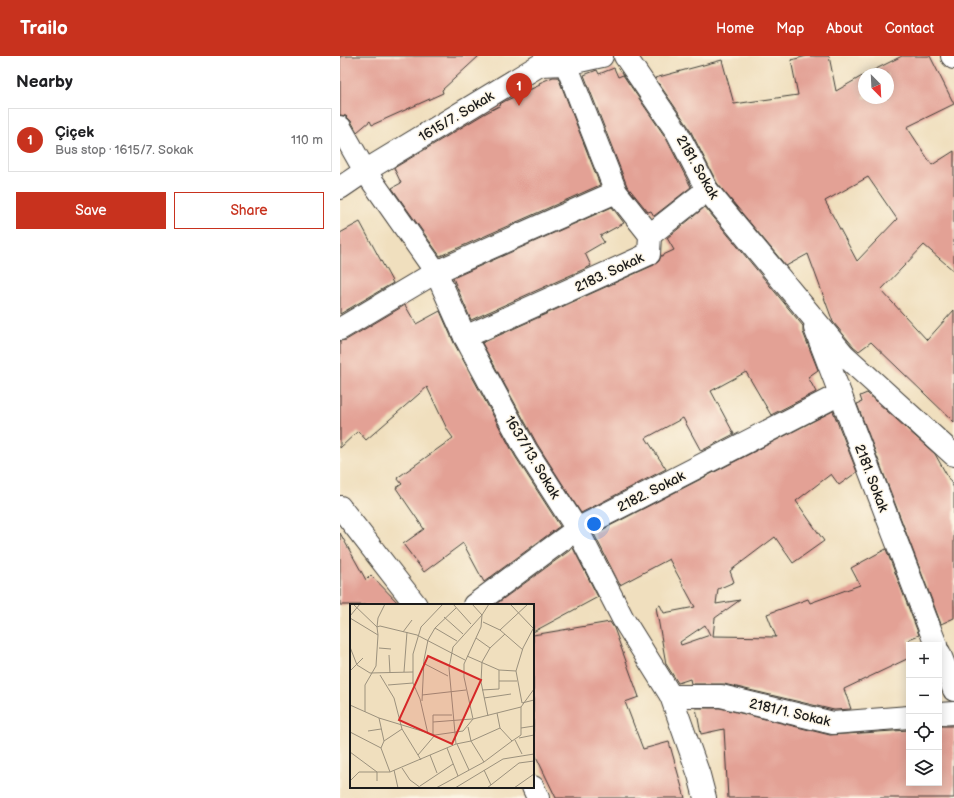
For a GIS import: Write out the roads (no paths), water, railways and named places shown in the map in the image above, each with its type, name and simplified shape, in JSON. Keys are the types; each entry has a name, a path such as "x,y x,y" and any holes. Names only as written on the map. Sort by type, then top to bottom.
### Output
{"street":[{"name":"1615/7. Sokak","path":"340,188 542,61 566,64 602,56"},
{"name":"2181. Sokak","path":"625,56 678,132 708,190 844,355 954,455"},
{"name":"2183. Sokak","path":"465,337 649,254 650,235 616,192 566,64"},
{"name":"1637/13. Sokak","path":"340,127 365,171 436,272 465,337 526,450 577,529 623,619 671,696 699,775 705,798"},
{"path":"650,235 708,190"},
{"path":"340,329 436,272 616,192"},
{"name":"2181. Sokak","path":"808,310 935,642"},
{"name":"2182. Sokak","path":"475,604 577,529 840,394"},
{"path":"340,507 415,604"},
{"path":"942,660 954,690"},
{"name":"2181/1. Sokak","path":"671,696 721,696 833,723 906,717"},
{"path":"942,714 954,713"},
{"path":"533,788 538,798"}],"place":[{"name":"Çiçek","path":"519,106"}]}
